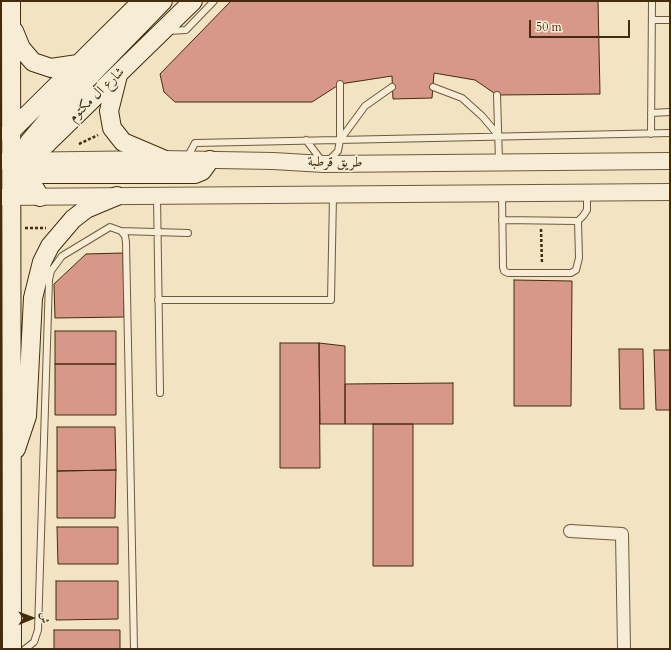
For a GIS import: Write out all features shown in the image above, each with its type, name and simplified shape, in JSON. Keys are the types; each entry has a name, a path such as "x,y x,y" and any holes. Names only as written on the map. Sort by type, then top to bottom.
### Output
{"main road":[{"path":"11,1 12,25 6,135 13,174 7,449 12,649"},
{"path":"6,135 142,1"},
{"path":"13,174 32,136 163,1"},
{"name":"شارع آل مكتوم","path":"13,174 118,75 193,1"},
{"path":"12,25 21,48 26,56 33,62 51,68 78,64"},
{"path":"118,75 109,111 112,128 123,142 163,159"},
{"path":"13,174 195,174 202,171 210,160"},
{"path":"13,174 40,197"},
{"path":"7,449 21,438 28,416 34,298 42,262 50,246 73,219 86,209 117,196"}],"street":[{"name":"طريق قرطبة","path":"13,174 163,159 324,164 670,161"},
{"path":"40,197 670,192"},
{"path":"570,531 622,534 624,649"}],"lane":[{"path":"162,32 186,30 214,1"},
{"path":"652,1 652,134"},
{"path":"652,20 670,20"},
{"path":"306,140 312,151 324,164 334,157 338,151 340,140 340,84"},
{"path":"340,140 365,106 392,87"},
{"path":"433,87 462,98 482,116 499,136"},
{"path":"497,95 499,162"},
{"path":"651,113 670,112"},
{"path":"186,159 195,142 670,133"},
{"path":"502,220 578,221 584,216 587,210 587,192"},
{"path":"502,193 504,271 508,273 542,274 572,272 576,270 579,258 578,221"},
{"path":"158,300 331,300 333,194"},
{"path":"157,197 160,393"},
{"path":"25,649 34,642 38,630 49,280 56,263 70,251 104,229 116,228 125,236 126,242 134,649"},
{"path":"121,231 188,233"}],"path":[{"path":"79,144 112,128"},
{"path":"541,220 542,274"}],"building":[{"path":"231,1 598,1 600,94 497,95 475,80 434,73 432,98 393,99 392,76 340,84 312,102 175,102 164,92 160,74"},
{"path":"123,253 124,317 55,318 54,284 86,254"},
{"path":"514,280 572,281 571,406 514,406"},
{"path":"55,331 116,331 116,364 55,364"},
{"path":"280,343 319,343 320,468 280,468"},
{"path":"319,343 345,346 345,424 320,424"},
{"path":"619,349 643,349 644,409 620,409"},
{"path":"654,350 670,350 670,410 656,410"},
{"path":"55,364 116,364 116,415 55,415"},
{"path":"453,383 453,424 345,424 345,384"},
{"path":"373,424 413,424 413,566 373,566"},
{"path":"57,427 115,427 116,470 57,471"},
{"path":"116,470 115,518 57,518 57,471"},
{"path":"57,527 118,527 118,564 58,564"},
{"path":"56,581 118,581 118,619 56,620"},
{"path":"54,630 120,630 120,649 54,649"}]}
